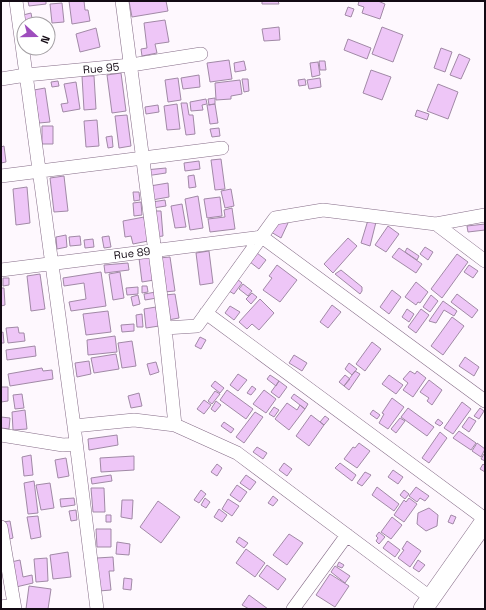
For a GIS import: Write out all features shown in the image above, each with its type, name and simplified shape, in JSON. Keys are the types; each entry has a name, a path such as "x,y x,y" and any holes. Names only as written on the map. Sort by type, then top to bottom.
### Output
{"main road":[{"path":"427,603 485,520"}],"street":[{"path":"16,1 74,426 97,609"},
{"path":"122,1 165,328 175,425"},
{"name":"Rue 95","path":"1,79 26,75 131,65 201,54"},
{"path":"1,176 222,148"},
{"path":"165,328 197,326 275,218 323,210 436,224 485,215"},
{"path":"436,224 485,261"},
{"path":"262,237 485,401"},
{"name":"Rue 89","path":"1,270 262,237"},
{"path":"206,313 485,520"},
{"path":"74,426 134,420 175,425 238,453 348,535 427,603"},
{"path":"1,435 63,445 76,444"},
{"path":"1,527 15,607 1,607"},
{"path":"293,609 348,535"}],"building":[{"path":"28,1 46,1 46,4 29,6"},
{"path":"69,1 84,1 85,10 88,10 90,21 72,24"},
{"path":"129,1 166,1 168,11 132,17"},
{"path":"262,1 278,1 279,4 262,4"},
{"path":"359,1 378,1 385,4 380,19 362,13 364,7 358,5"},
{"path":"62,3 64,22 56,23 56,16 51,16 50,4"},
{"path":"348,7 354,9 351,17 345,15"},
{"path":"31,13 32,16 23,16"},
{"path":"165,20 169,42 155,44 157,53 142,56 141,49 147,48 144,23"},
{"path":"279,27 280,40 264,41 262,29"},
{"path":"382,27 403,35 393,62 372,54"},
{"path":"96,28 100,47 80,52 76,34"},
{"path":"348,39 371,48 367,59 344,50"},
{"path":"441,48 452,52 445,72 434,68"},
{"path":"459,54 470,59 461,79 450,75"},
{"path":"229,60 232,79 210,82 207,63"},
{"path":"244,61 246,70 235,72 234,63"},
{"path":"319,61 325,61 326,70 320,70"},
{"path":"318,62 320,75 312,77 310,63"},
{"path":"371,70 391,77 382,100 363,93"},
{"path":"121,73 126,111 112,113 107,75"},
{"path":"199,75 200,87 183,89 181,78"},
{"path":"82,76 94,76 96,109 84,110"},
{"path":"178,78 181,100 168,102 165,80"},
{"path":"320,78 321,87 309,89 307,80"},
{"path":"242,79 248,79 249,91 244,92"},
{"path":"305,79 306,85 299,86 298,80"},
{"path":"240,80 242,94 231,96 231,99 216,100 215,83"},
{"path":"58,81 59,86 52,87 51,82"},
{"path":"76,82 80,109 63,112 61,104 68,103 64,84"},
{"path":"438,84 458,92 448,119 427,111"},
{"path":"45,88 50,122 39,123 34,90"},
{"path":"215,98 215,104 209,105 208,99"},
{"path":"206,99 207,104 202,105 203,110 191,111 190,102"},
{"path":"181,103 187,103 189,115 193,115 195,134 186,135"},
{"path":"177,104 180,129 167,130 164,106"},
{"path":"215,104 218,123 210,124 207,105"},
{"path":"158,105 159,112 146,114 145,107"},
{"path":"417,110 429,114 427,120 415,116"},
{"path":"127,115 131,146 119,148 115,116"},
{"path":"97,120 99,146 86,147 84,121"},
{"path":"42,126 53,126 53,144 42,144"},
{"path":"219,128 220,136 212,137 210,129"},
{"path":"112,136 113,147 108,148 106,137"},
{"path":"4,146 6,162 1,163 1,147"},
{"path":"221,159 225,189 215,190 211,160"},
{"path":"199,161 200,169 185,171 184,163"},
{"path":"166,168 166,173 146,176 145,170"},
{"path":"194,175 196,187 189,188 188,176"},
{"path":"64,176 68,211 54,212 50,178"},
{"path":"168,183 169,197 152,200 150,186"},
{"path":"27,187 30,223 16,225 13,189"},
{"path":"231,189 234,206 225,208 221,191"},
{"path":"133,192 139,192 140,200 134,201"},
{"path":"198,196 203,228 190,230 185,199"},
{"path":"220,197 222,216 207,218 204,199"},
{"path":"165,200 166,206 153,208 152,202"},
{"path":"141,202 142,215 134,216 133,203"},
{"path":"182,204 186,227 175,228 171,206"},
{"path":"232,208 235,229 210,232 208,219 225,217 224,210"},
{"path":"153,211 161,211 163,236 155,237"},
{"path":"144,217 148,241 133,244 131,236 125,237 123,221"},
{"path":"278,218 288,223 281,238 271,232"},
{"path":"368,220 376,222 370,246 361,243"},
{"path":"485,224 485,230 468,232 467,226"},
{"path":"388,226 399,234 386,252 375,245"},
{"path":"66,235 67,247 57,249 56,237"},
{"path":"80,236 81,245 70,246 69,237"},
{"path":"109,236 111,247 104,248 102,237"},
{"path":"348,238 357,246 333,273 324,264"},
{"path":"93,239 94,247 85,248 84,240"},
{"path":"425,247 433,252 428,260 420,254"},
{"path":"399,248 422,264 416,273 392,257"},
{"path":"407,248 419,256 417,260 405,252"},
{"path":"209,251 213,283 200,285 196,253"},
{"path":"257,253 266,260 259,269 250,262"},
{"path":"457,254 468,262 442,298 431,289"},
{"path":"151,257 154,280 142,282 139,258"},
{"path":"170,257 175,291 164,292 159,258"},
{"path":"128,263 129,270 105,273 104,265"},
{"path":"277,265 297,280 280,302 263,290 272,278 269,276"},
{"path":"469,265 478,271 473,278 464,272"},
{"path":"341,270 362,287 360,294 335,274"},
{"path":"101,272 106,306 71,311 69,302 86,299 84,283 64,286 63,278"},
{"path":"120,272 124,298 113,300 109,274"},
{"path":"40,274 45,309 31,311 27,276"},
{"path":"3,278 9,278 9,285 3,286"},
{"path":"237,279 242,283 234,294 229,291"},
{"path":"416,282 428,292 420,303 418,302 416,305 405,297"},
{"path":"243,284 252,291 248,296 239,289"},
{"path":"142,286 147,286 148,292 142,293"},
{"path":"138,287 138,294 127,295 126,288"},
{"path":"1,288 4,288 5,305 1,306"},
{"path":"392,290 401,297 389,314 380,307"},
{"path":"156,292 157,298 145,300 144,294"},
{"path":"252,293 257,297 251,304 246,299"},
{"path":"175,294 179,318 168,320 165,295"},
{"path":"457,294 478,310 472,318 451,302"},
{"path":"138,295 140,304 133,306 131,297"},
{"path":"431,295 438,301 430,312 423,307"},
{"path":"260,299 274,313 259,330 252,324 247,329 239,322"},
{"path":"443,301 457,311 454,316 444,310 436,323 429,321"},
{"path":"332,305 341,312 328,328 320,322"},
{"path":"230,306 240,312 234,320 225,313"},
{"path":"156,307 159,326 146,328 144,309"},
{"path":"407,309 414,314 409,322 402,317"},
{"path":"421,309 429,315 416,333 408,327"},
{"path":"108,311 111,332 86,335 83,314"},
{"path":"142,314 143,327 137,327 136,315"},
{"path":"452,317 464,326 443,355 431,346"},
{"path":"134,324 134,331 122,332 121,325"},
{"path":"18,327 19,333 24,333 25,341 8,343 6,328"},
{"path":"3,332 4,343 1,343 1,333"},
{"path":"115,336 117,352 88,355 87,340"},
{"path":"200,337 206,340 201,349 195,346"},
{"path":"132,341 136,366 122,368 118,343"},
{"path":"372,342 381,349 365,371 356,364"},
{"path":"35,346 36,356 7,360 6,350"},
{"path":"116,354 119,369 94,373 91,358"},
{"path":"294,355 307,363 302,371 289,363"},
{"path":"465,357 479,367 474,376 459,366"},
{"path":"89,361 91,374 77,377 75,363"},
{"path":"156,362 159,372 150,375 147,364"},
{"path":"349,363 357,369 352,375 345,369"},
{"path":"42,368 43,371 52,370 53,379 10,386 8,374"},
{"path":"355,371 360,374 349,390 344,386"},
{"path":"410,371 415,374 417,371 426,378 413,397 403,390 408,383 403,379"},
{"path":"238,374 247,380 238,391 230,385"},
{"path":"270,375 279,381 276,386 267,379"},
{"path":"345,375 350,379 344,386 339,382"},
{"path":"389,375 403,385 396,394 382,384"},
{"path":"429,380 442,390 432,405 427,401 429,398 420,392"},
{"path":"215,381 224,388 220,393 211,386"},
{"path":"279,381 287,387 279,398 271,392"},
{"path":"252,386 256,389 251,395 247,393"},
{"path":"1,387 8,387 8,401 1,402"},
{"path":"227,390 253,409 246,419 220,400"},
{"path":"264,390 276,399 266,413 253,404"},
{"path":"215,391 220,394 212,404 208,401"},
{"path":"139,393 142,406 131,408 128,396"},
{"path":"22,394 24,408 15,409 13,395"},
{"path":"294,394 308,404 305,409 291,398"},
{"path":"392,398 404,407 388,429 379,423 384,414 382,413"},
{"path":"204,400 211,405 204,414 197,409"},
{"path":"216,401 221,405 215,412 211,409"},
{"path":"462,402 471,409 453,434 444,428"},
{"path":"287,403 297,410 300,405 305,409 289,430 275,419"},
{"path":"274,407 279,410 274,417 269,414"},
{"path":"408,408 434,427 427,436 401,417"},
{"path":"480,408 484,411 479,419 474,416"},
{"path":"25,410 27,429 13,430 12,412"},
{"path":"373,410 380,415 377,419 370,414"},
{"path":"255,412 263,417 244,443 236,437"},
{"path":"311,415 324,425 309,446 296,436"},
{"path":"325,416 329,419 324,425 320,422"},
{"path":"1,417 10,418 9,429 1,428"},
{"path":"469,417 476,421 469,432 462,427"},
{"path":"400,418 405,421 396,433 391,429"},
{"path":"438,419 443,423 440,426 435,423"},
{"path":"224,422 234,429 231,433 221,426"},
{"path":"459,431 476,443 471,450 453,438"},
{"path":"440,432 447,438 429,463 422,458"},
{"path":"117,435 118,445 89,450 88,439"},
{"path":"359,443 370,451 357,468 344,459 353,447 355,448"},
{"path":"477,443 485,449 481,457 472,451"},
{"path":"257,447 267,453 263,459 253,452"},
{"path":"484,454 485,455 485,461 481,459"},
{"path":"31,455 33,475 24,476 22,457"},
{"path":"134,456 134,470 101,472 100,458"},
{"path":"66,458 69,476 58,478 55,460"},
{"path":"284,463 292,469 287,476 279,470"},
{"path":"340,463 356,475 352,481 335,468"},
{"path":"217,464 222,468 217,476 211,472"},
{"path":"483,464 485,466 485,472 480,469"},
{"path":"393,470 403,477 398,484 388,477"},
{"path":"365,472 371,475 362,486 357,483"},
{"path":"111,475 112,481 92,484 91,478"},
{"path":"246,475 256,482 250,490 240,483"},
{"path":"34,481 38,513 28,514 24,483"},
{"path":"50,483 54,508 41,510 36,485"},
{"path":"237,485 247,492 240,502 230,495"},
{"path":"377,487 399,504 394,511 372,495"},
{"path":"416,487 429,496 425,501 420,498 417,502 409,496"},
{"path":"91,488 104,488 105,512 93,512"},
{"path":"201,490 206,494 199,503 194,500"},
{"path":"404,490 409,494 405,499 400,495"},
{"path":"273,496 278,500 273,506 268,503"},
{"path":"74,498 75,505 61,507 60,499"},
{"path":"205,498 210,502 206,508 201,505"},
{"path":"409,498 417,504 404,522 394,515 404,500 406,502"},
{"path":"228,499 239,506 232,516 222,509"},
{"path":"122,500 133,500 132,519 121,517"},
{"path":"158,501 180,517 161,543 140,527"},
{"path":"429,508 438,515 437,526 426,531 417,524 418,513"},
{"path":"219,509 227,515 222,522 214,517"},
{"path":"76,510 77,520 71,521 69,511"},
{"path":"106,515 111,515 111,522 106,522"},
{"path":"451,515 456,517 453,524 448,522"},
{"path":"38,516 41,537 31,539 27,517"},
{"path":"392,517 402,525 391,539 381,532"},
{"path":"10,521 13,538 6,540 3,522"},
{"path":"96,529 111,529 111,547 97,547"},
{"path":"379,532 385,537 379,544 376,541 378,538 376,536"},
{"path":"289,534 303,543 287,565 273,555"},
{"path":"239,537 248,543 244,548 236,542"},
{"path":"388,541 400,550 395,557 383,548"},
{"path":"407,541 421,551 410,567 398,558 404,550 402,549"},
{"path":"117,542 130,544 129,555 116,554"},
{"path":"246,549 265,563 255,577 236,563"},
{"path":"68,552 71,577 53,579 50,555"},
{"path":"113,557 114,571 109,571 111,590 99,591 97,558"},
{"path":"47,558 48,581 36,582 34,559"},
{"path":"20,560 23,577 32,575 33,583 16,587 11,562"},
{"path":"418,560 425,565 419,572 413,568"},
{"path":"339,562 344,565 342,568 337,566"},
{"path":"267,565 286,579 278,590 259,576"},
{"path":"335,566 350,576 345,583 331,572"},
{"path":"330,574 349,586 335,607 316,595"},
{"path":"124,578 132,579 131,590 123,589"},
{"path":"29,586 51,589 48,609 26,609"},
{"path":"249,595 268,609 249,609 242,605"}]}
